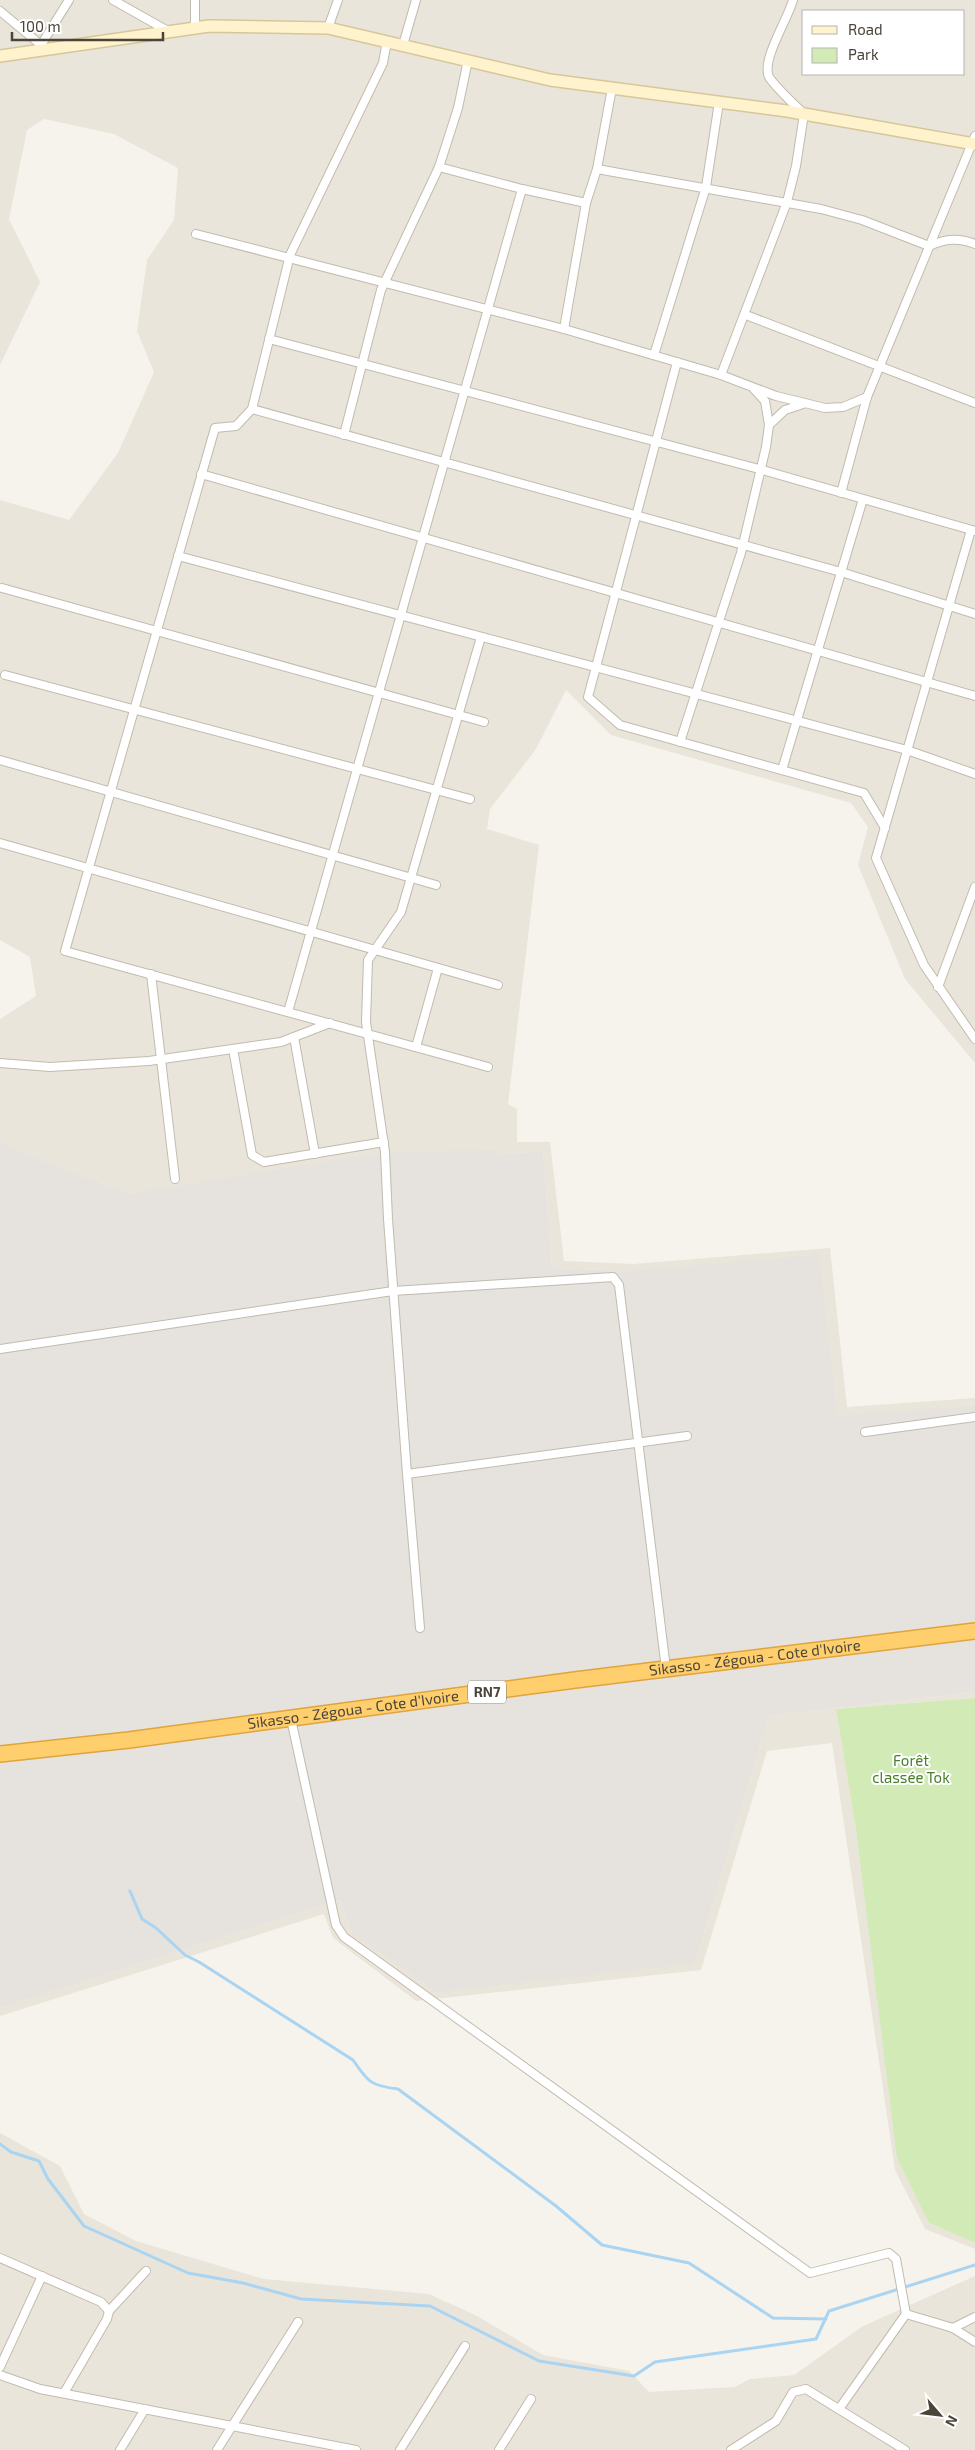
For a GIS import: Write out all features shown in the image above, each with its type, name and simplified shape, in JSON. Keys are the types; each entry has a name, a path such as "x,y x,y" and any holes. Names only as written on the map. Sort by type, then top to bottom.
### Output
{"highway":[{"name":"Sikasso - Zégoua - Cote d'Ivoire","path":"0,1754 130,1740 975,1630"}],"street":[{"path":"44,47 69,0"},
{"path":"113,0 168,31"},
{"path":"195,0 195,28"},
{"path":"328,28 338,0"},
{"path":"404,45 416,0"},
{"path":"793,0 767,61 769,76 804,114"},
{"path":"0,11 44,47"},
{"path":"0,56 44,47 209,26 328,28 550,80 804,114 974,141 867,397 840,493"},
{"path":"387,41 383,63 289,258 252,409 236,426 215,428 66,951 488,1067"},
{"path":"344,435 384,283 439,167 458,108 468,60"},
{"path":"564,330 586,203 596,169 612,88"},
{"path":"654,355 706,188 720,102"},
{"path":"722,375 787,202 796,166 804,114"},
{"path":"439,167 522,189 586,203"},
{"path":"596,169 787,202 862,220 929,246 946,239 966,240 975,244"},
{"path":"288,1012 522,189"},
{"path":"196,234 654,355 722,375 776,396 805,404 825,408 843,407 867,397"},
{"path":"746,315 975,403"},
{"path":"269,339 464,389 973,531 876,858 924,965 975,1039"},
{"path":"677,362 588,697 620,725 864,793 885,828"},
{"path":"680,742 742,546 766,446 769,424 765,401 752,387"},
{"path":"769,424 785,410 805,404"},
{"path":"252,409 636,517 841,572 975,614"},
{"path":"202,474 975,696"},
{"path":"782,770 863,499"},
{"path":"178,556 907,750 975,774"},
{"path":"2,588 484,722"},
{"path":"420,1628 407,1474 384,1142 366,1022 368,960 401,912 481,637"},
{"path":"5,675 470,799"},
{"path":"0,760 436,885"},
{"path":"0,843 498,985"},
{"path":"938,987 975,887"},
{"path":"416,1047 438,968"},
{"path":"151,974 174,1179"},
{"path":"0,1063 50,1067 161,1060 281,1042 330,1024"},
{"path":"294,1037 315,1154"},
{"path":"233,1049 252,1155 264,1162 384,1142"},
{"path":"0,1349 394,1291 613,1277 619,1285 666,1669"},
{"path":"865,1432 975,1418"},
{"path":"407,1474 687,1436"},
{"path":"291,1719 336,1924 344,1937 810,2273 888,2253 896,2259 906,2314 839,2409"},
{"path":"0,2258 101,2302 109,2311"},
{"path":"64,2393 107,2319 109,2311 146,2271"},
{"path":"0,2367 42,2276"},
{"path":"906,2314 953,2328 975,2342"},
{"path":"953,2328 975,2317"},
{"path":"217,2450 298,2322"},
{"path":"400,2450 465,2346"},
{"path":"0,2375 40,2389 356,2450"},
{"path":"731,2450 776,2421 793,2392 806,2388 905,2450"},
{"path":"499,2450 531,2399"},
{"path":"120,2450 145,2409"}],"shaded area":[{"path":"0,0 975,0 975,1063 905,979 858,865 868,827 851,803 611,735 566,690 536,749 490,809 487,829 539,845 508,1104 517,1109 517,1142 550,1142 564,1261 633,1264 830,1248 847,1407 975,1398 975,1405 836,1417 631,1271 552,1268 543,1151 497,1155 497,1150 130,1194 9,1147 0,1140 0,1019 36,996 30,957 0,940 0,500 69,520 118,453 154,372 137,331 147,260 174,220 178,168 114,134 44,119 27,130 9,219 40,282 0,365"},
{"path":"0,1140 9,1147 130,1194 385,1152 497,1150 497,1155 543,1151 552,1268 631,1271 819,1255 837,1416 975,1405 975,1692 769,1716 695,1963 437,1992 352,1933 340,1900 0,2008"},
{"path":"975,1692 975,1698 836,1709 856,1830 877,1990 929,2223 975,2243 975,2249 925,2229 895,2170 832,1743 767,1751 701,1970 416,2001 333,1938 324,1914 0,2016 0,2008 340,1900 352,1933 695,1963 769,1716"},
{"path":"0,2133 60,2166 84,2214 136,2241 264,2279 429,2294 477,2316 543,2355 629,2371 649,2392 735,2387 750,2379 794,2375 863,2326 975,2276 975,2450 0,2450"}],"green space":[{"name":"Forêt classée Tok","path":"975,1698 975,2243 929,2223 897,2158 856,1830 836,1709"}],"waterway":[{"path":"130,1891 142,1919 156,1928 185,1955 353,2060 371,2082 398,2089 556,2206 602,2245 689,2263 773,2318 826,2319"},
{"path":"0,2144 11,2152 39,2161 48,2179 84,2226 188,2273 243,2283 301,2299 430,2306 539,2361 634,2376 655,2362 816,2339 829,2311 975,2265"}]}
